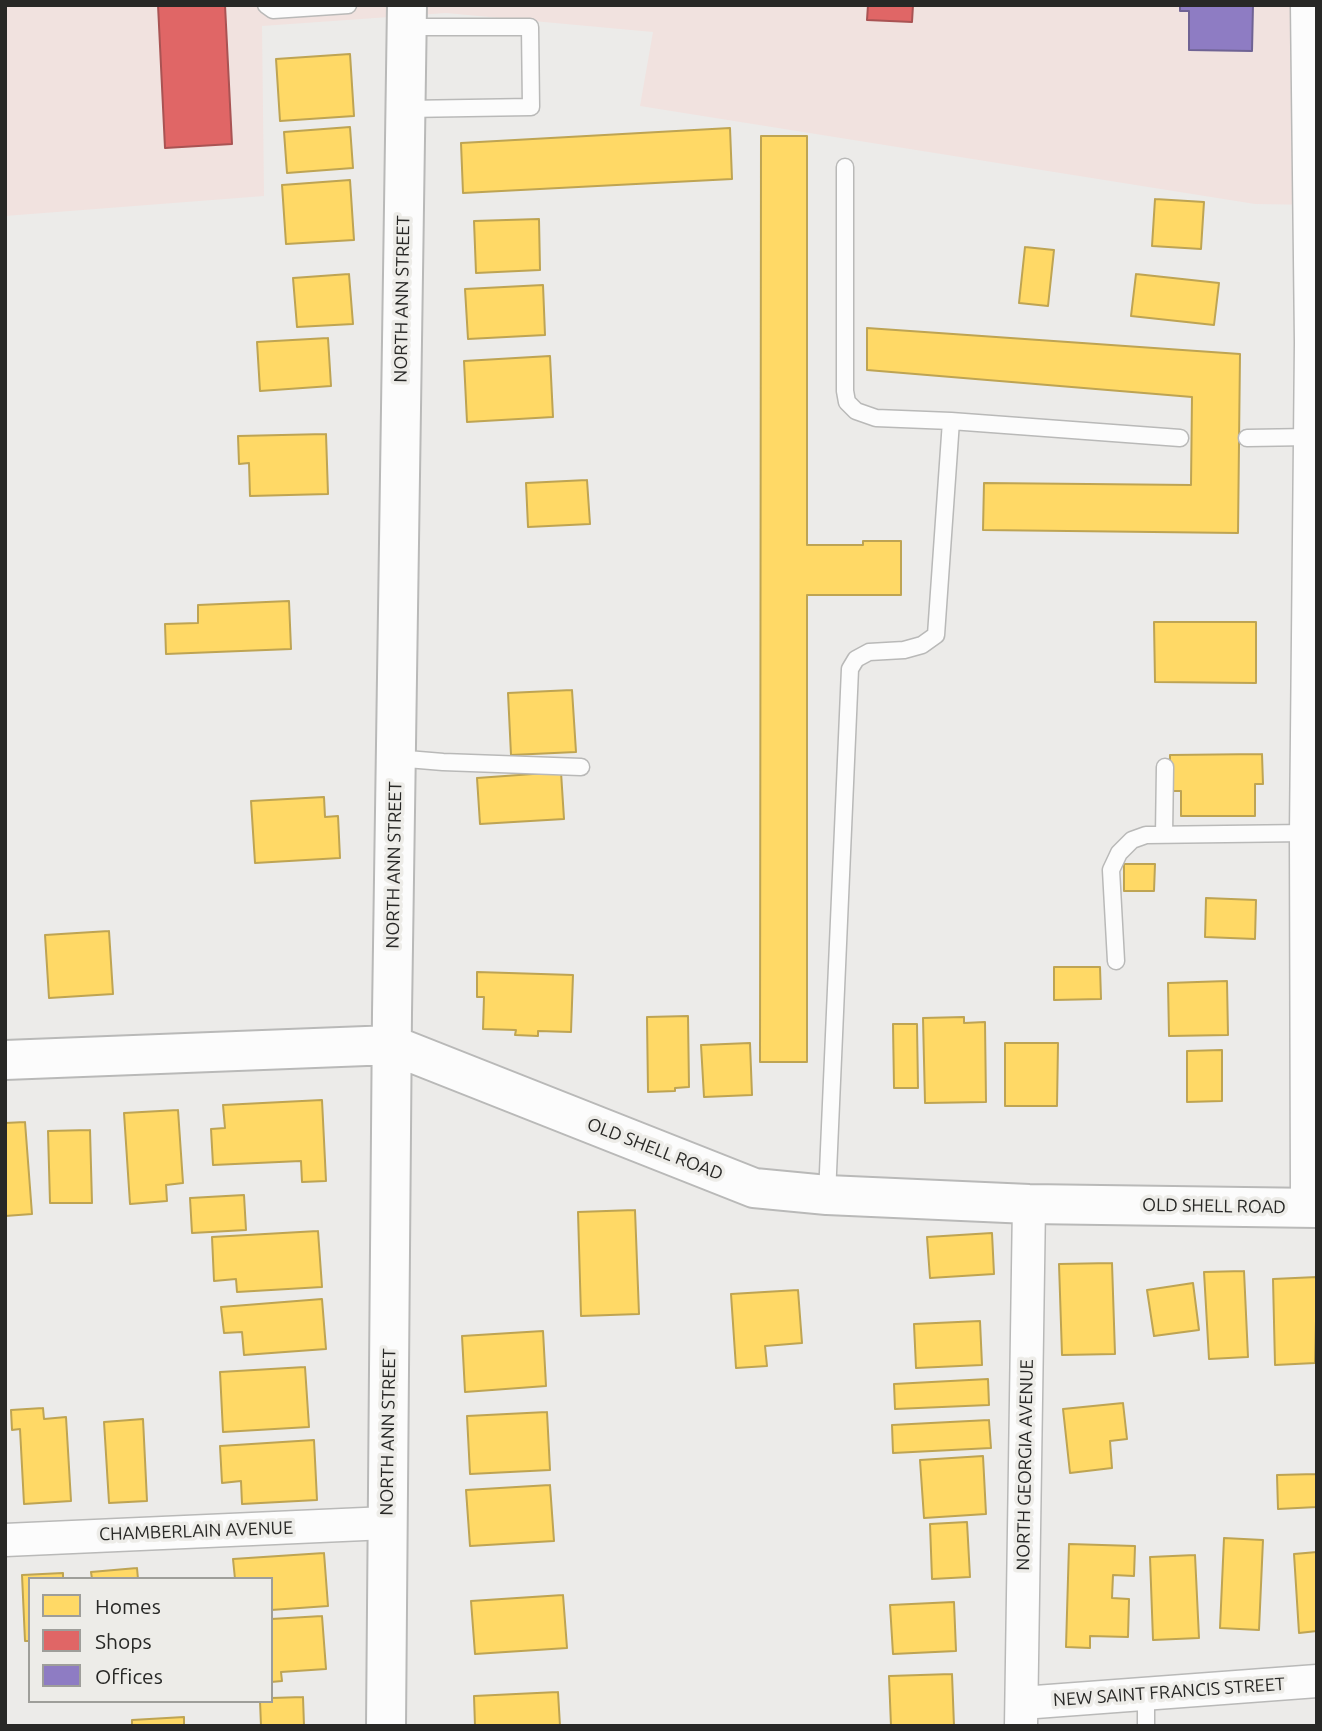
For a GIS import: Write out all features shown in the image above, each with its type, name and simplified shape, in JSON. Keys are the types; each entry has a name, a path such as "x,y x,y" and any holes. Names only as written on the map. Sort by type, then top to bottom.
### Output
{"street":[{"path":"1307,5 1310,437 1306,833 1312,1208"},
{"name":"NORTH ANN STREET","path":"386,1726 391,1045 407,16"},
{"name":"OLD SHELL ROAD","path":"5,1060 391,1045 754,1188 827,1195 1029,1204 1312,1208"},
{"name":"NORTH GEORGIA AVENUE","path":"1021,1714 1029,1204"},
{"name":"CHAMBERLAIN AVENUE","path":"5,1539 387,1523"},
{"name":"NEW SAINT FRANCIS STREET","path":"1021,1714 1146,1693 1317,1681"}],"lane":[{"path":"266,5 273,10 348,5"},
{"path":"406,109 531,107 530,27 407,16"},
{"path":"845,167 847,402 856,411 876,418 1180,438"},
{"path":"827,1195 850,669 856,659 869,652 904,650 922,645 936,635 951,421"},
{"path":"1247,438 1310,437"},
{"path":"395,758 581,767"},
{"path":"1164,835 1166,767"},
{"path":"1115,961 1111,870 1119,853 1132,840 1146,835 1306,833"},
{"path":"1146,1693 1146,1726"}],"shaded area":[{"path":"5,5 1317,5 1317,205 1255,204 640,106 653,32 446,13 262,26 264,196 5,216"}],"building: Homes":[{"path":"350,54 354,116 280,121 276,59"},
{"path":"350,127 353,168 287,173 284,132"},
{"path":"730,128 732,179 463,193 461,143"},
{"path":"761,136 807,136 807,545 863,545 863,541 901,541 901,595 807,595 807,1062 760,1062"},
{"path":"350,180 354,240 286,244 282,185"},
{"path":"1155,199 1204,202 1201,249 1152,246"},
{"path":"539,219 540,270 476,273 474,221"},
{"path":"1025,247 1054,250 1048,306 1019,303"},
{"path":"349,274 353,324 297,327 293,278"},
{"path":"1136,274 1219,283 1214,325 1131,316"},
{"path":"543,285 545,335 468,339 465,289"},
{"path":"867,328 1240,354 1238,533 983,530 984,483 1191,485 1192,397 867,370"},
{"path":"328,338 331,386 260,391 257,342"},
{"path":"550,356 553,417 467,422 464,361"},
{"path":"326,434 328,494 250,496 249,463 239,464 238,436"},
{"path":"587,480 590,524 528,527 526,483"},
{"path":"289,601 291,649 166,654 165,624 198,623 198,605"},
{"path":"1154,622 1256,622 1256,683 1155,682"},
{"path":"572,690 576,752 511,755 508,693"},
{"path":"1262,754 1263,784 1255,784 1255,816 1181,816 1181,791 1170,791 1170,755"},
{"path":"561,772 564,819 480,824 477,778"},
{"path":"324,797 325,817 338,816 340,858 255,863 251,801"},
{"path":"1124,864 1155,864 1154,891 1124,891"},
{"path":"1206,898 1256,900 1255,939 1205,937"},
{"path":"109,931 113,994 49,998 45,935"},
{"path":"1054,967 1100,967 1101,999 1054,1000"},
{"path":"477,972 573,975 571,1032 538,1031 538,1036 515,1035 516,1030 483,1029 484,997 477,997"},
{"path":"1227,981 1228,1035 1169,1036 1168,983"},
{"path":"688,1016 689,1087 675,1088 675,1091 648,1092 647,1017"},
{"path":"964,1017 964,1023 985,1022 986,1102 925,1103 923,1018"},
{"path":"893,1024 917,1024 918,1088 894,1088"},
{"path":"750,1043 752,1095 704,1097 701,1045"},
{"path":"1005,1043 1058,1043 1057,1106 1005,1106"},
{"path":"1222,1050 1222,1101 1187,1102 1187,1051"},
{"path":"322,1100 326,1181 302,1182 301,1161 213,1165 211,1129 225,1128 223,1105"},
{"path":"178,1110 183,1183 166,1185 167,1201 130,1204 124,1113"},
{"path":"25,1122 32,1214 5,1216 5,1123"},
{"path":"90,1130 92,1203 50,1203 48,1131"},
{"path":"244,1195 246,1230 192,1233 190,1198"},
{"path":"635,1210 639,1314 581,1316 578,1212"},
{"path":"318,1231 322,1287 237,1292 236,1279 214,1281 212,1237"},
{"path":"992,1233 994,1274 930,1278 927,1237"},
{"path":"1112,1263 1115,1354 1062,1355 1059,1264"},
{"path":"1244,1271 1248,1357 1209,1359 1204,1272"},
{"path":"1317,1277 1315,1363 1275,1365 1273,1279"},
{"path":"1193,1283 1199,1330 1154,1336 1147,1290"},
{"path":"798,1290 802,1343 765,1346 767,1366 736,1368 731,1294"},
{"path":"322,1299 326,1349 244,1355 242,1332 224,1333 221,1307"},
{"path":"980,1321 982,1365 916,1368 914,1324"},
{"path":"543,1331 546,1386 465,1392 462,1336"},
{"path":"305,1367 309,1427 223,1432 220,1372"},
{"path":"988,1379 989,1405 895,1409 894,1384"},
{"path":"1123,1403 1127,1439 1110,1441 1112,1468 1070,1473 1063,1409"},
{"path":"43,1408 44,1419 66,1417 71,1501 24,1504 20,1429 12,1430 11,1410"},
{"path":"547,1412 550,1470 470,1474 467,1416"},
{"path":"143,1419 147,1501 109,1503 104,1422"},
{"path":"989,1420 991,1448 893,1453 892,1425"},
{"path":"314,1440 317,1500 242,1504 241,1481 222,1483 220,1446"},
{"path":"983,1456 986,1514 924,1518 920,1460"},
{"path":"1316,1474 1317,1507 1278,1509 1277,1475"},
{"path":"550,1485 554,1541 470,1546 466,1490"},
{"path":"967,1522 970,1577 932,1579 930,1524"},
{"path":"1224,1538 1263,1540 1259,1630 1220,1628"},
{"path":"1069,1544 1135,1546 1134,1576 1113,1575 1112,1598 1129,1599 1128,1637 1090,1636 1090,1648 1066,1647"},
{"path":"1317,1552 1317,1631 1299,1633 1294,1554"},
{"path":"324,1553 328,1606 273,1610 273,1577 235,1577 233,1559"},
{"path":"1195,1555 1199,1638 1153,1640 1150,1557"},
{"path":"137,1568 138,1577 92,1577 91,1572"},
{"path":"63,1573 63,1577 28,1577 28,1641 25,1641 22,1575"},
{"path":"563,1595 567,1648 475,1654 471,1601"},
{"path":"954,1602 956,1651 893,1654 890,1605"},
{"path":"322,1616 326,1669 281,1672 282,1681 273,1682 273,1619"},
{"path":"952,1674 954,1726 891,1726 889,1676"},
{"path":"558,1692 560,1726 475,1726 474,1696"},
{"path":"303,1697 304,1726 261,1726 260,1703 273,1703 273,1698"},
{"path":"184,1717 184,1726 132,1726 132,1720"}],"building: Shops":[{"path":"158,5 225,5 232,144 165,148"},
{"path":"868,5 913,5 912,22 867,20"}],"building: Offices":[{"path":"1180,5 1253,5 1252,51 1189,50 1189,11 1180,11"}]}
